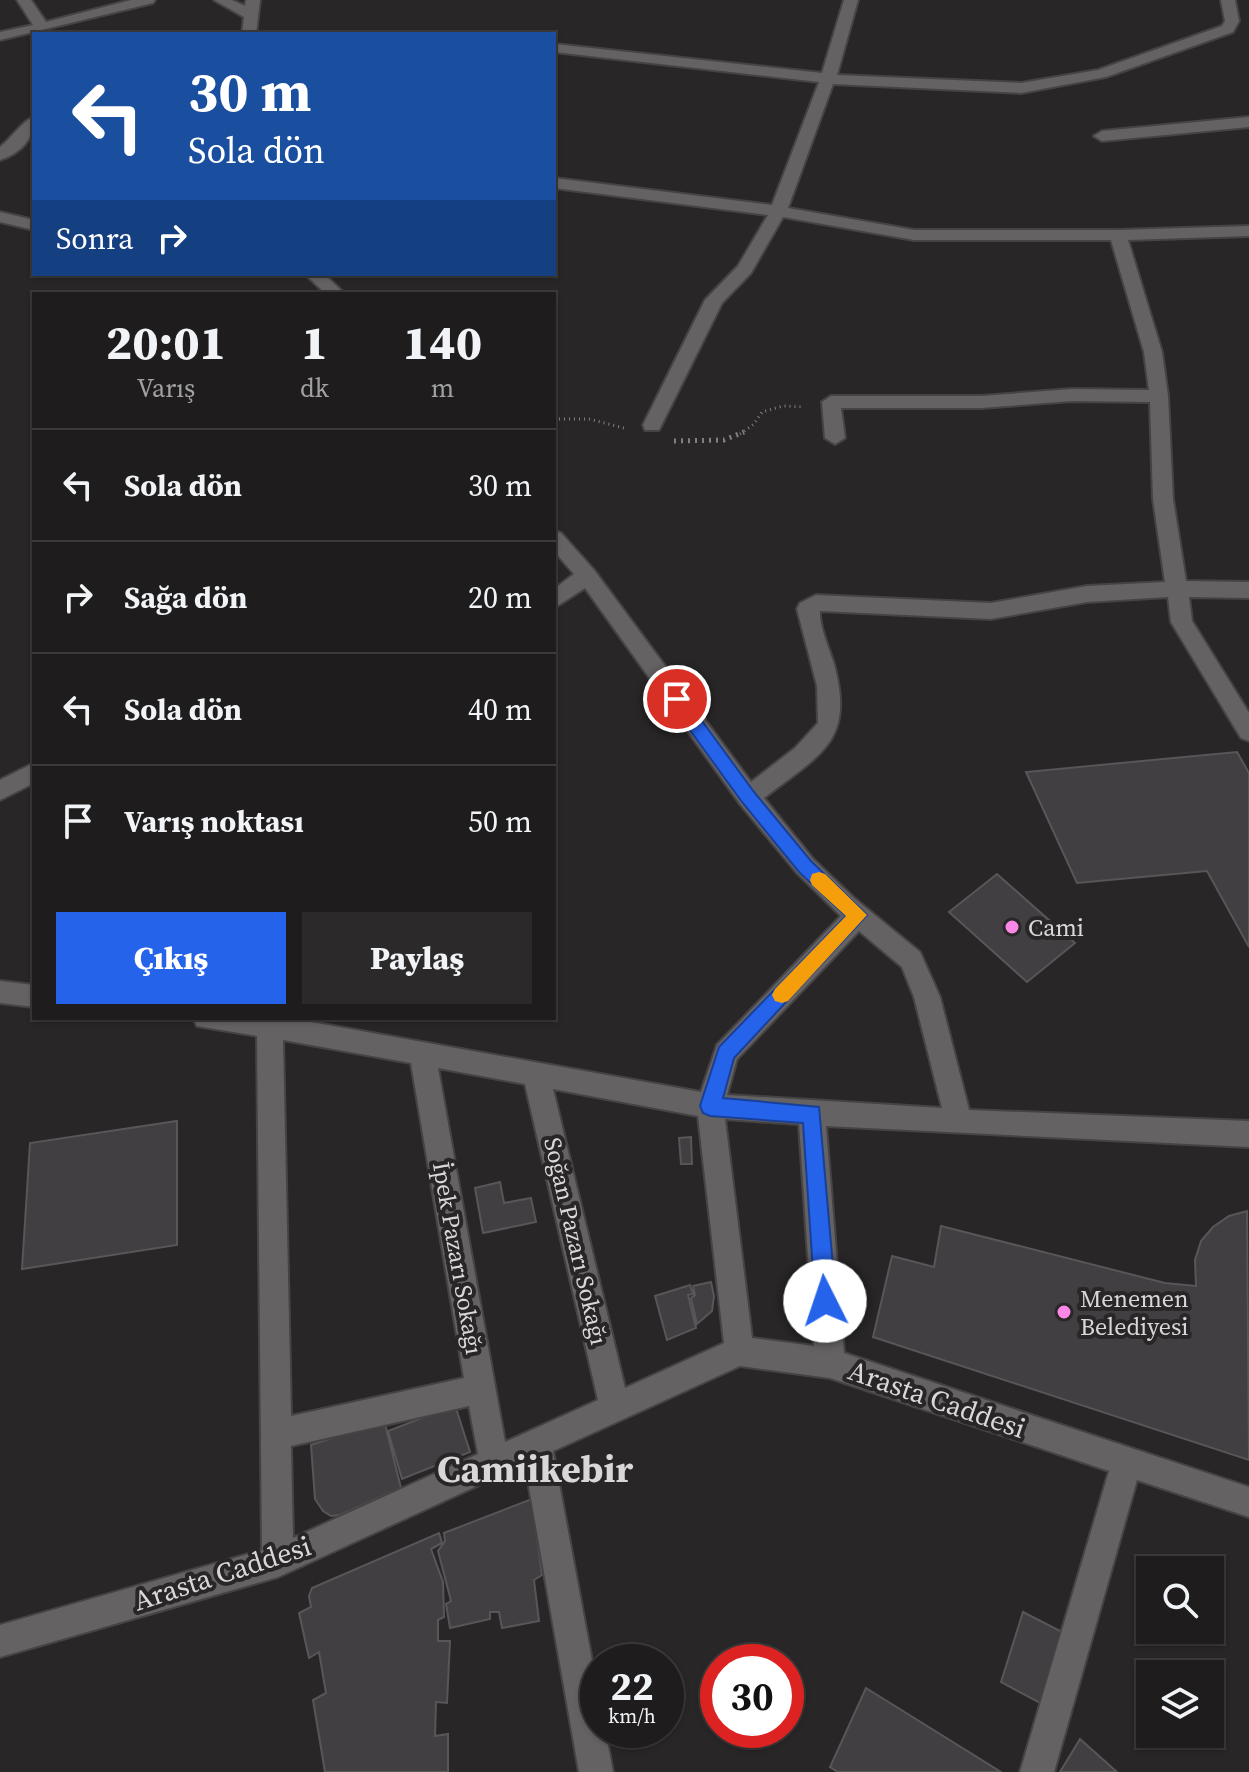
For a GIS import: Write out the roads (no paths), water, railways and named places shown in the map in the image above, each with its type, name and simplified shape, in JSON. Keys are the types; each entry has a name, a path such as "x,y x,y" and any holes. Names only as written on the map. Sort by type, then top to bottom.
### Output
{"street":[{"path":"24,0 42,27"},
{"path":"0,36 148,0"},
{"path":"221,0 252,7 249,32"},
{"path":"652,425 714,300 745,269 778,211 828,78 851,0"},
{"path":"556,48 919,86 1021,88 1101,74 1228,29 1232,21 1228,0"},
{"path":"1102,136 1249,122"},
{"path":"0,155 23,137 32,125"},
{"path":"556,183 778,211 914,235 1118,235 1249,231"},
{"path":"0,217 32,225"},
{"path":"1118,235 1153,352 1159,396 1163,499 1182,622 1249,732"},
{"path":"316,276 334,292"},
{"path":"835,438 831,402 981,402 1072,395 1159,396"},
{"path":"556,540 587,575 748,797 805,866 911,960 927,997 959,1122"},
{"path":"556,598 587,575"},
{"path":"748,797 807,749 829,725 832,707 807,609 816,603 991,611 1087,594 1178,589 1249,590"},
{"path":"0,791 32,773"},
{"path":"739,1351 710,1106 726,1053 858,915"},
{"path":"0,992 32,996"},
{"path":"222,1020 270,1026 710,1106 959,1122 1249,1134"},
{"path":"270,1026 278,1561"},
{"name":"İpek Pazarı Sokağı","path":"422,1054 494,1462"},
{"name":"Soğan Pazarı Sokağı","path":"536,1074 615,1407"},
{"path":"812,1114 830,1363"},
{"name":"Arasta Caddesi","path":"0,1641 278,1561 739,1351 830,1363 1126,1464 1249,1502"},
{"path":"276,1434 481,1389"},
{"path":"536,1443 596,1772"},
{"path":"1037,1772 1126,1464"}],"place":[{"name":"Cami","path":"1012,927"},
{"name":"Menemen Belediyesi","path":"1064,1312"}],"district":[{"name":"Camiikebir","path":"535,1469"}]}
